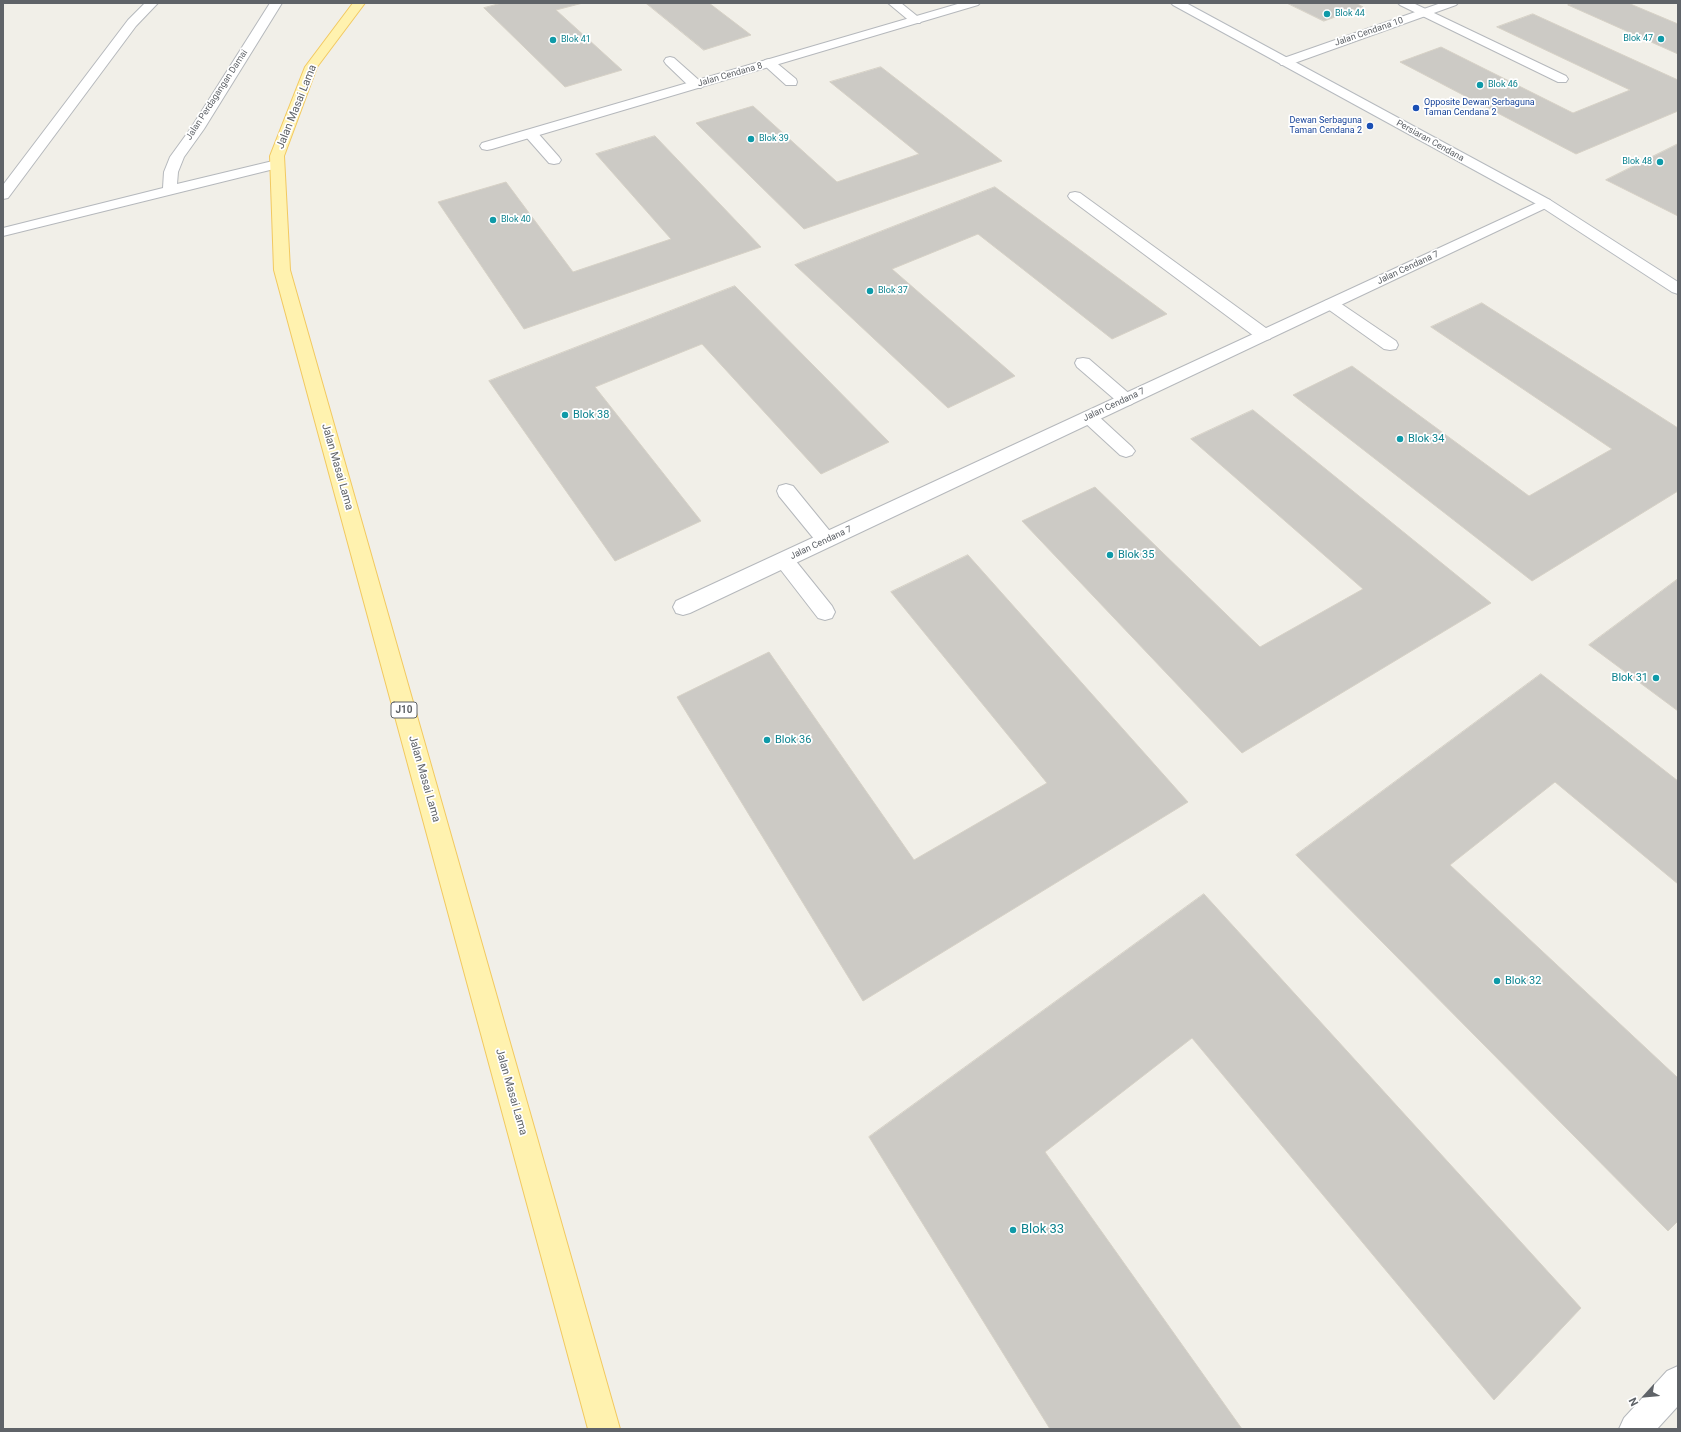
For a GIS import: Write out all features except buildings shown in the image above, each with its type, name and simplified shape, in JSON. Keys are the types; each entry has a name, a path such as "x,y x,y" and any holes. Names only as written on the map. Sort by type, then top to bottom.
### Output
{"main road":[{"name":"Jalan Masai Lama","path":"359,3 311,67 277,156 282,270 604,1429"}],"street":[{"path":"3,195 132,23 152,3"},
{"name":"Jalan Perdagangan Damai","path":"170,190 171,172 177,157 276,3"},
{"path":"894,3 916,20"},
{"name":"Jalan Cendana 8","path":"487,146 974,3"},
{"name":"Persiaran Cendana","path":"1177,3 1581,224 1678,289"},
{"path":"1404,3 1562,79"},
{"name":"Jalan Cendana 10","path":"1285,62 1452,3"},
{"path":"670,61 696,85"},
{"path":"769,63 791,82"},
{"path":"531,134 554,160"},
{"path":"3,232 278,164"},
{"path":"1075,196 1264,335"},
{"name":"Jalan Cendana 7","path":"683,607 1545,204"},
{"path":"1331,304 1390,345"},
{"path":"1084,363 1126,400"},
{"path":"1089,417 1126,451"},
{"path":"786,491 826,540"},
{"path":"784,560 825,612"},
{"path":"1635,1429 1678,1382"}],"place":[{"name":"Blok 44","path":"1327,14"},
{"name":"Blok 47","path":"1661,39"},
{"name":"Blok 41","path":"553,40"},
{"name":"Blok 46","path":"1480,85"},
{"name":"Opposite Dewan Serbaguna Taman Cendana 2","path":"1416,108"},
{"name":"Dewan Serbaguna Taman Cendana 2","path":"1370,126"},
{"name":"Blok 39","path":"751,139"},
{"name":"Blok 48","path":"1660,162"},
{"name":"Blok 40","path":"493,220"},
{"name":"Blok 37","path":"870,291"},
{"name":"Blok 38","path":"565,415"},
{"name":"Blok 34","path":"1400,439"},
{"name":"Blok 35","path":"1110,555"},
{"name":"Blok 31","path":"1656,678"},
{"name":"Blok 36","path":"767,740"},
{"name":"Blok 32","path":"1497,981"},
{"name":"Blok 33","path":"1013,1230"}]}
